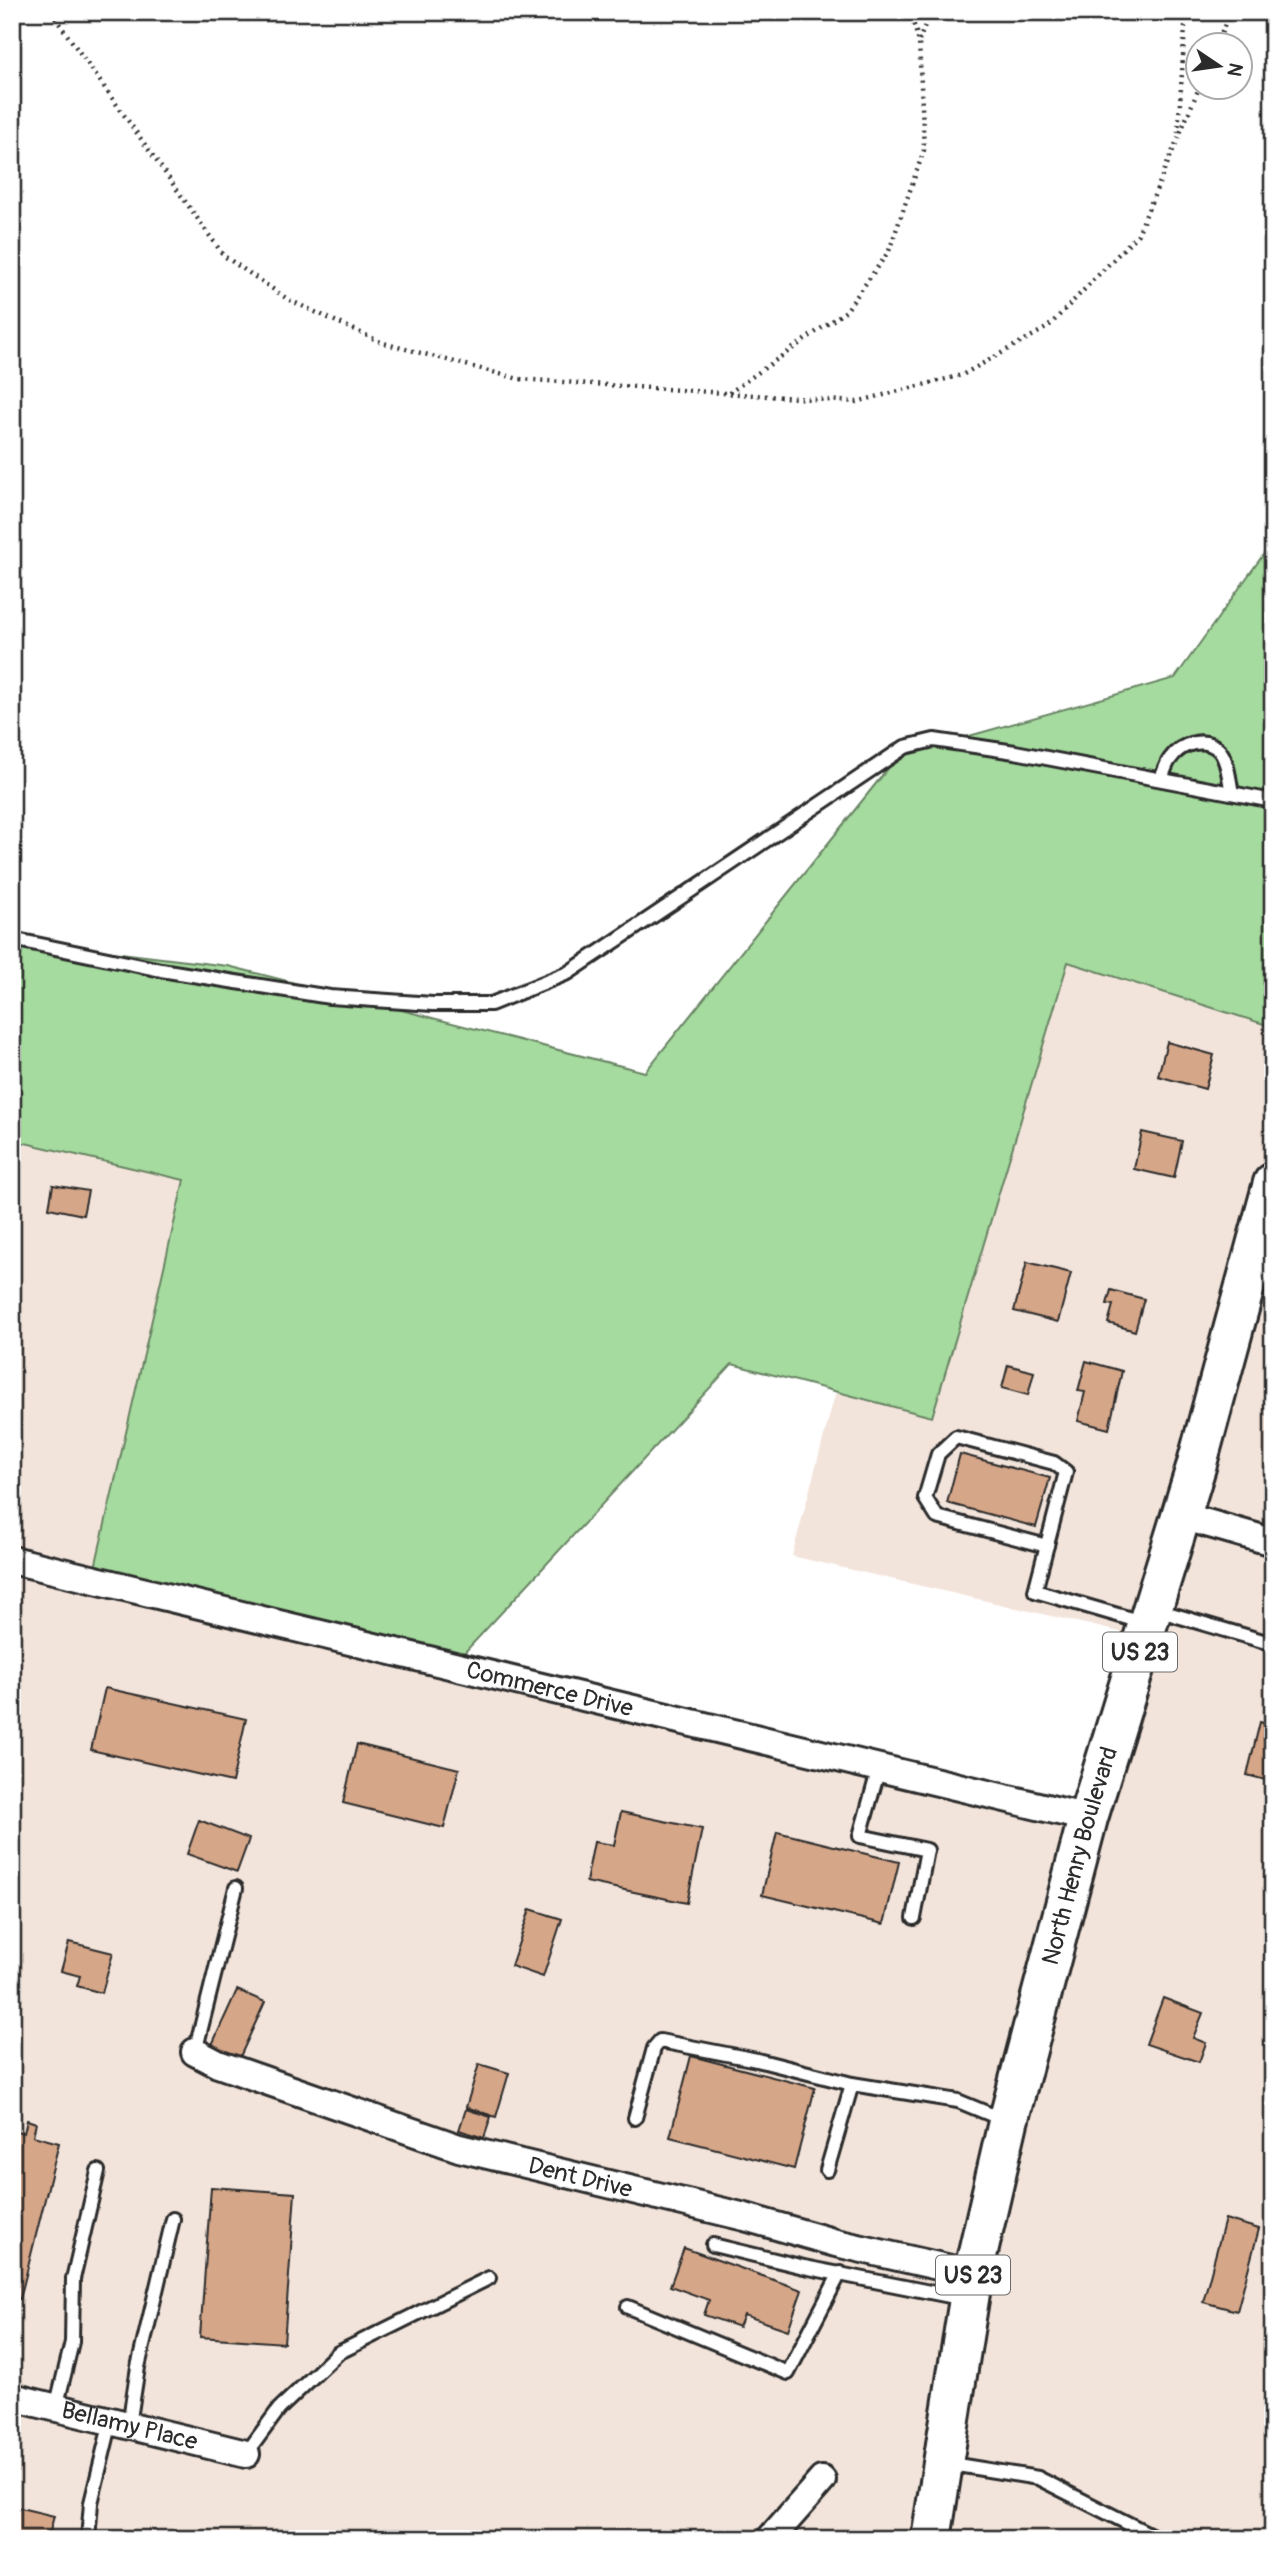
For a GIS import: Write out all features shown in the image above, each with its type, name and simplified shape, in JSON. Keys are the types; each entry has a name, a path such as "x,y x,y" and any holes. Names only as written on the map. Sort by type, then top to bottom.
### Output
{"highway":[{"name":"North Henry Boulevard","path":"931,2539 971,2287 1008,2122 1088,1818 1182,1516 1273,1183"}],"street":[{"path":"1182,1516 1273,1542"},
{"name":"Commerce Drive","path":"12,1560 1088,1818"},
{"name":"Dent Drive","path":"195,2052 218,2064 458,2148 746,2217 971,2287"},
{"name":"Bellamy Place","path":"12,2397 246,2454"},
{"path":"769,2539 822,2480"}],"lane":[{"path":"12,939 161,970 330,997 433,1004 491,1004 568,973 905,747 934,740 1014,752 1273,801"},
{"path":"1161,779 1171,758 1178,751 1193,743 1209,743 1220,751 1232,793"},
{"path":"1046,1546 937,1517 925,1498 938,1454 956,1437 1054,1463 1066,1472 1035,1591 1273,1644"},
{"path":"879,1768 860,1836 928,1850 914,1918"},
{"path":"195,2052 236,1888"},
{"path":"635,2118 654,2048 660,2041 757,2060 852,2084 958,2101 1008,2122"},
{"path":"827,2170 852,2084"},
{"path":"57,2408 72,2342 73,2279 98,2171"},
{"path":"88,2539 91,2503 138,2367 173,2219"},
{"path":"713,2245 840,2273 971,2287"},
{"path":"628,2307 788,2372 840,2273"},
{"path":"246,2454 279,2410 338,2354 489,2278"},
{"path":"942,2462 1038,2478 1159,2539"}],"path":[{"path":"51,12 224,256 289,299 383,343 519,379 856,402 962,375 1048,327 1138,234 1193,102"},
{"path":"728,393 846,312 889,251 924,150 919,42 910,12"},
{"path":"919,42 930,12"},
{"path":"1178,137 1186,12"},
{"path":"1222,32 1230,12"}],"shaded area":[{"path":"1068,961 1273,1027 1273,2539 12,2539 12,1140 184,1180 94,1571 1089,1816 1133,1635 792,1556 836,1391 932,1417"}],"green space":[{"path":"1273,541 1273,1027 1068,962 932,1417 732,1364 452,1666 94,1572 184,1180 12,1140 12,940 228,966 645,1072 898,756 1175,678"}],"building":[{"path":"1167,1042 1214,1055 1205,1089 1158,1076"},
{"path":"1142,1132 1182,1141 1174,1178 1134,1169"},
{"path":"53,1185 88,1191 83,1215 49,1208"},
{"path":"1027,1262 1071,1273 1058,1322 1014,1311"},
{"path":"1111,1290 1144,1299 1135,1331 1108,1323 1113,1305 1107,1304"},
{"path":"1086,1361 1122,1371 1109,1429 1078,1421 1085,1392 1078,1391"},
{"path":"1008,1365 1034,1372 1028,1395 1002,1388"},
{"path":"960,1454 1050,1478 1036,1527 947,1503"},
{"path":"105,1688 246,1719 232,1782 91,1750"},
{"path":"1260,1722 1273,1726 1273,1782 1247,1775"},
{"path":"357,1744 459,1769 444,1828 343,1803"},
{"path":"621,1812 702,1829 687,1903 586,1882 594,1842 614,1845"},
{"path":"199,1820 249,1839 237,1872 187,1854"},
{"path":"777,1832 899,1862 884,1924 762,1895"},
{"path":"530,1909 562,1919 543,1977 511,1966"},
{"path":"69,1942 113,1953 102,1993 77,1986 80,1976 61,1971"},
{"path":"237,1990 265,2002 239,2059 211,2047"},
{"path":"1163,1998 1203,2013 1193,2038 1206,2043 1199,2062 1146,2044"},
{"path":"691,2056 815,2088 794,2169 670,2137"},
{"path":"479,2064 509,2073 496,2117 466,2107"},
{"path":"466,2109 491,2117 484,2138 459,2130"},
{"path":"27,2120 36,2123 33,2136 59,2143 20,2299 12,2297 12,2130 24,2133"},
{"path":"211,2187 295,2193 284,2343 200,2337"},
{"path":"1225,2219 1259,2229 1237,2311 1203,2302"},
{"path":"684,2248 802,2290 788,2330 744,2315 739,2327 704,2315 709,2300 670,2286"},
{"path":"12,2506 54,2516 48,2539 12,2539"}]}
